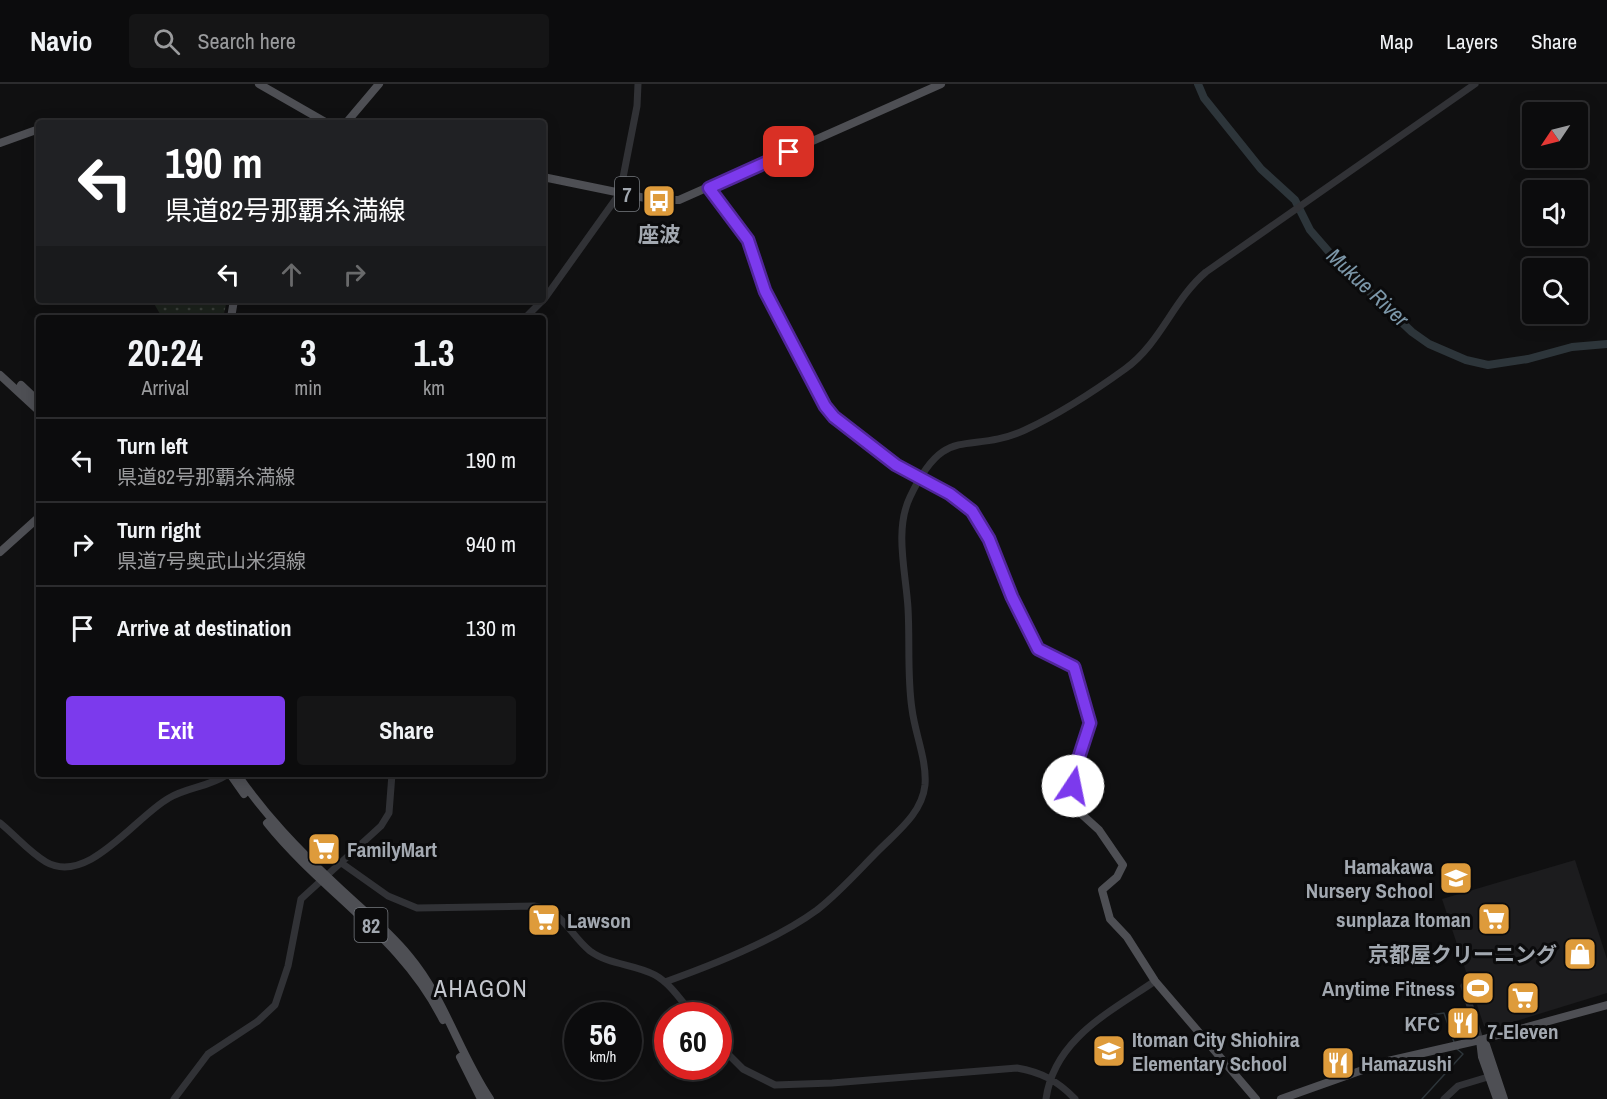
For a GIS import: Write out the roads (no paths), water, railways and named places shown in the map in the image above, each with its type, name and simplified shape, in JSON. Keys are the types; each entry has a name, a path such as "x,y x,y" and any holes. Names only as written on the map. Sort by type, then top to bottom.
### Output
{"main road":[{"path":"259,84 322,120"},
{"path":"349,120 379,84"},
{"name":"7","path":"546,178 672,201 709,188 940,84"},
{"path":"0,143 36,130"},
{"path":"709,188 748,240 765,291 821,400 834,417 879,452 950,494 972,511 989,539 1012,597 1038,649 1074,667 1090,723 1078,760 1072,800 1077,810 1099,830 1123,865 1117,877 1102,890 1101,894 1110,919 1127,937 1155,981 1256,1099"},
{"path":"0,368 36,399"},
{"path":"0,375 36,408"},
{"path":"0,552 36,520"},
{"name":"82","path":"231,777 272,829 388,941 416,974 431,997 481,1099"},
{"name":"82","path":"239,777 276,825 323,877 393,937 420,970 436,994 489,1099"},
{"path":"1281,1099 1388,1061 1480,1040 1607,1005"},
{"path":"1480,1040 1488,1077 1497,1099"},
{"path":"1480,1040 1486,1045 1504,1099"}],"street":[{"path":"546,298 621,193 637,106 638,84"},
{"path":"665,982 710,966 797,923 837,893 914,814 925,784 909,681 902,525 910,497 921,478 944,449 954,444 1006,436 1026,429 1122,371 1155,340 1179,301 1197,280 1474,84"},
{"path":"528,315 541,303"},
{"path":"0,823 44,861 62,868 72,868 91,860 169,798 224,777"},
{"path":"174,1099 208,1054 258,1021 275,1005 288,966 300,902 323,877 385,820 390,807 392,777"},
{"path":"339,862 388,896 417,908 540,906 558,915 591,952 609,961 644,970 665,982 682,1002"},
{"path":"1046,1099 1050,1078 1066,1049 1077,1036 1155,981"},
{"path":"1464,986 1480,1040"},
{"path":"732,1058 743,1069 775,1084 832,1083 1017,1068 1050,1078 1075,1099"},
{"path":"1444,1099 1458,1086 1488,1077"}],"waterway":[{"name":"Mukue River","path":"1198,84 1204,98 1261,169 1295,200 1310,230 1336,260 1412,332 1429,344 1466,360 1488,365 1528,359 1572,347 1607,344"},
{"path":"1431,1015 1444,1013 1454,1042"},
{"path":"1422,1099 1463,1054 1457,1049"}],"place":[{"name":"座波","path":"659,201"},
{"name":"FamilyMart","path":"324,849"},
{"name":"Hamakawa Nursery School","path":"1456,878"},
{"name":"sunplaza Itoman","path":"1494,919"},
{"name":"Lawson","path":"544,920"},
{"name":"京都屋クリーニング","path":"1580,954"},
{"name":"Anytime Fitness","path":"1478,988"},
{"name":"7-Eleven","path":"1523,998"},
{"name":"KFC","path":"1463,1023"},
{"name":"Itoman City Shiohira Elementary School","path":"1109,1051"},
{"name":"Hamazushi","path":"1338,1063"}],"district":[{"name":"AHAGON","path":"481,988"}]}
